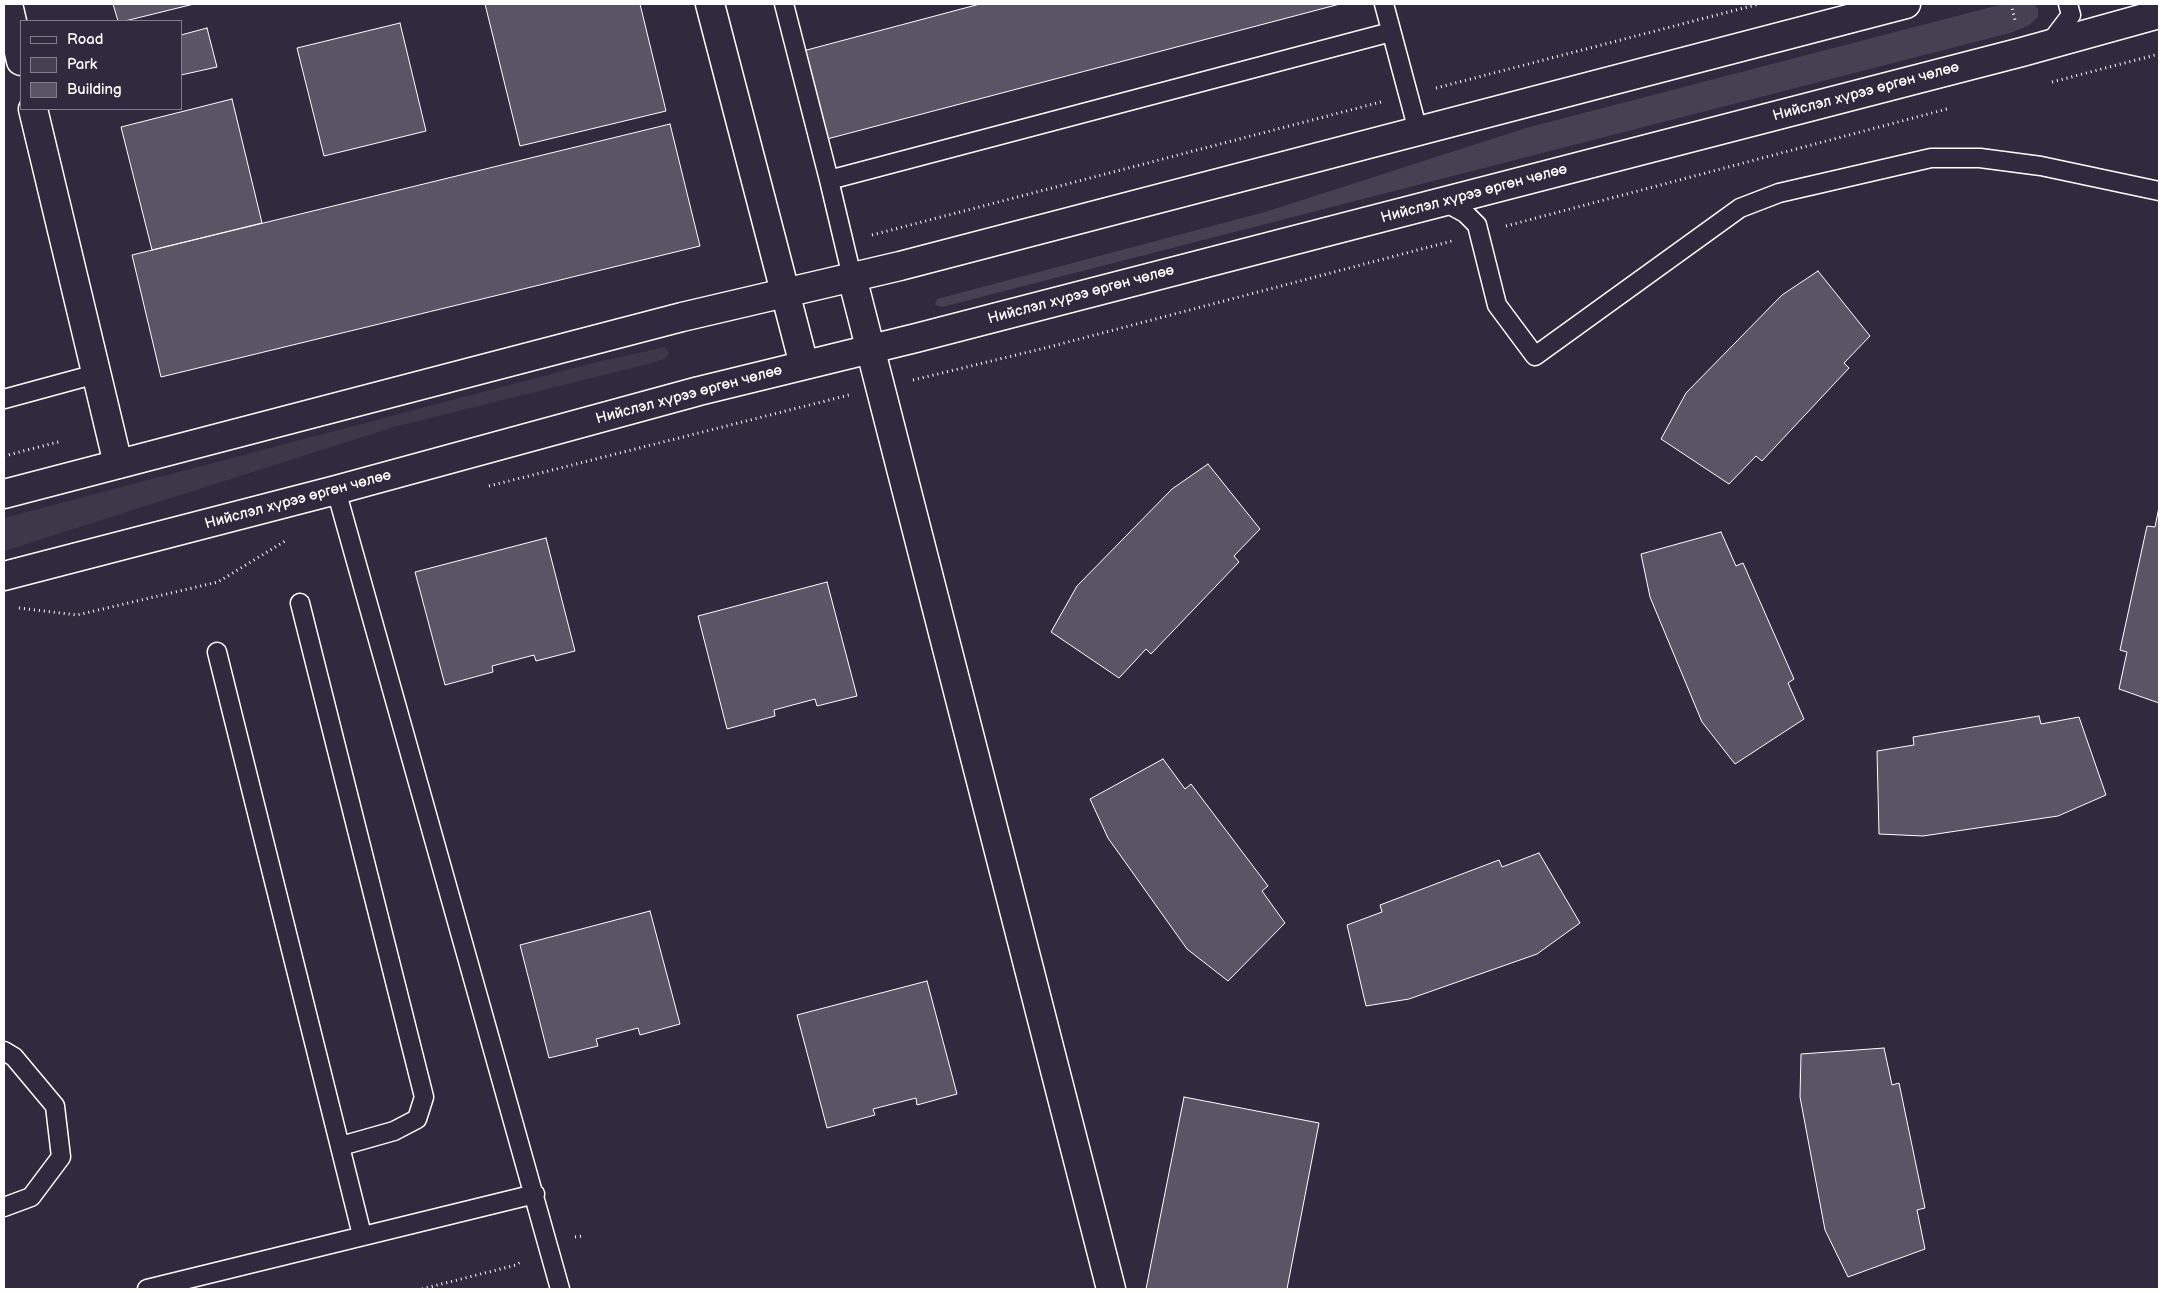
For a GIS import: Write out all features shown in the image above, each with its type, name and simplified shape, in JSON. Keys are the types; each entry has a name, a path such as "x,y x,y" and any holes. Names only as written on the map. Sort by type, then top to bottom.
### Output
{"main road":[{"path":"8,4 20,57"},
{"path":"710,4 804,365"},
{"path":"4,494 682,317 852,277 1906,4"},
{"name":"Нийслэл хүрээ өргөн чөлөө","path":"4,576 336,490 689,394 2048,45 2159,14"},
{"path":"33,110 118,464"},
{"path":"852,277 1111,1289"}],"lane":[{"path":"784,4 852,277"},
{"path":"1384,4 1418,131"},
{"path":"2048,45 2071,15 2068,4"},
{"path":"828,180 1391,32"},
{"path":"1443,201 1465,212 1477,225 1497,305 1534,356 1740,208 1779,193 1931,158 1980,158 2042,166 2159,191"},
{"path":"4,399 96,374"},
{"path":"336,490 535,1194 560,1289"},
{"path":"300,603 424,1098 417,1119 394,1131 341,1146"},
{"path":"217,652 362,1236"},
{"path":"4,1052 14,1057 55,1106 61,1157 31,1197 4,1207"},
{"path":"147,1289 535,1194"}],"path":[{"path":"844,242 1759,4"},
{"path":"2047,83 2159,54"},
{"path":"488,486 1050,347 1953,108"},
{"path":"4,456 110,429"},
{"path":"13,608 77,615 218,582 284,541 292,538"},
{"path":"422,1289 516,1265 548,1243 582,1236"}],"shaded area":[{"path":"665,347 669,353 666,358 656,362 394,427 4,551 4,518 593,363"}],"green space":[{"path":"2003,4 2034,4 2038,9 2038,17 2028,26 2010,33 942,307 935,305 937,299 1265,212 1526,128"}],"building":[{"path":"113,4 194,4 129,20 118,20"},
{"path":"485,4 640,4 666,111 520,146"},
{"path":"980,4 1340,4 827,139 803,51"},
{"path":"400,23 426,131 324,156 297,48"},
{"path":"207,28 217,67 182,75 182,35"},
{"path":"232,99 262,223 152,250 121,127"},
{"path":"670,124 700,246 161,377 132,255"},
{"path":"1818,271 1870,336 1844,363 1849,368 1762,461 1756,456 1729,484 1661,439 1686,393 1782,295"},
{"path":"1208,464 1260,529 1234,556 1239,562 1151,654 1146,649 1119,678 1051,632 1077,586 1172,489"},
{"path":"2159,507 2159,703 2119,689 2127,652 2120,650 2147,526 2155,527"},
{"path":"1721,532 1736,566 1743,563 1794,679 1788,683 1804,719 1735,764 1702,722 1650,597 1641,554"},
{"path":"546,538 575,651 536,661 534,655 492,666 493,672 445,685 415,572"},
{"path":"827,582 857,696 817,706 815,699 774,710 775,716 727,729 698,616"},
{"path":"2039,716 2041,724 2079,717 2106,795 2058,816 1923,836 1879,834 1877,751 1914,745 1913,737"},
{"path":"1163,759 1185,789 1191,784 1268,886 1262,891 1285,923 1228,981 1187,949 1108,838 1090,799"},
{"path":"1539,853 1580,923 1537,954 1409,999 1366,1006 1347,925 1382,912 1380,905 1499,860 1502,867"},
{"path":"650,911 680,1024 640,1035 638,1028 596,1039 598,1046 549,1058 520,945"},
{"path":"927,981 957,1094 917,1105 916,1098 873,1109 875,1115 827,1128 797,1015"},
{"path":"1884,1048 1892,1085 1899,1083 1925,1208 1917,1210 1925,1249 1848,1277 1825,1230 1800,1097 1801,1054"},
{"path":"1184,1097 1319,1123 1287,1289 1146,1289"}]}
